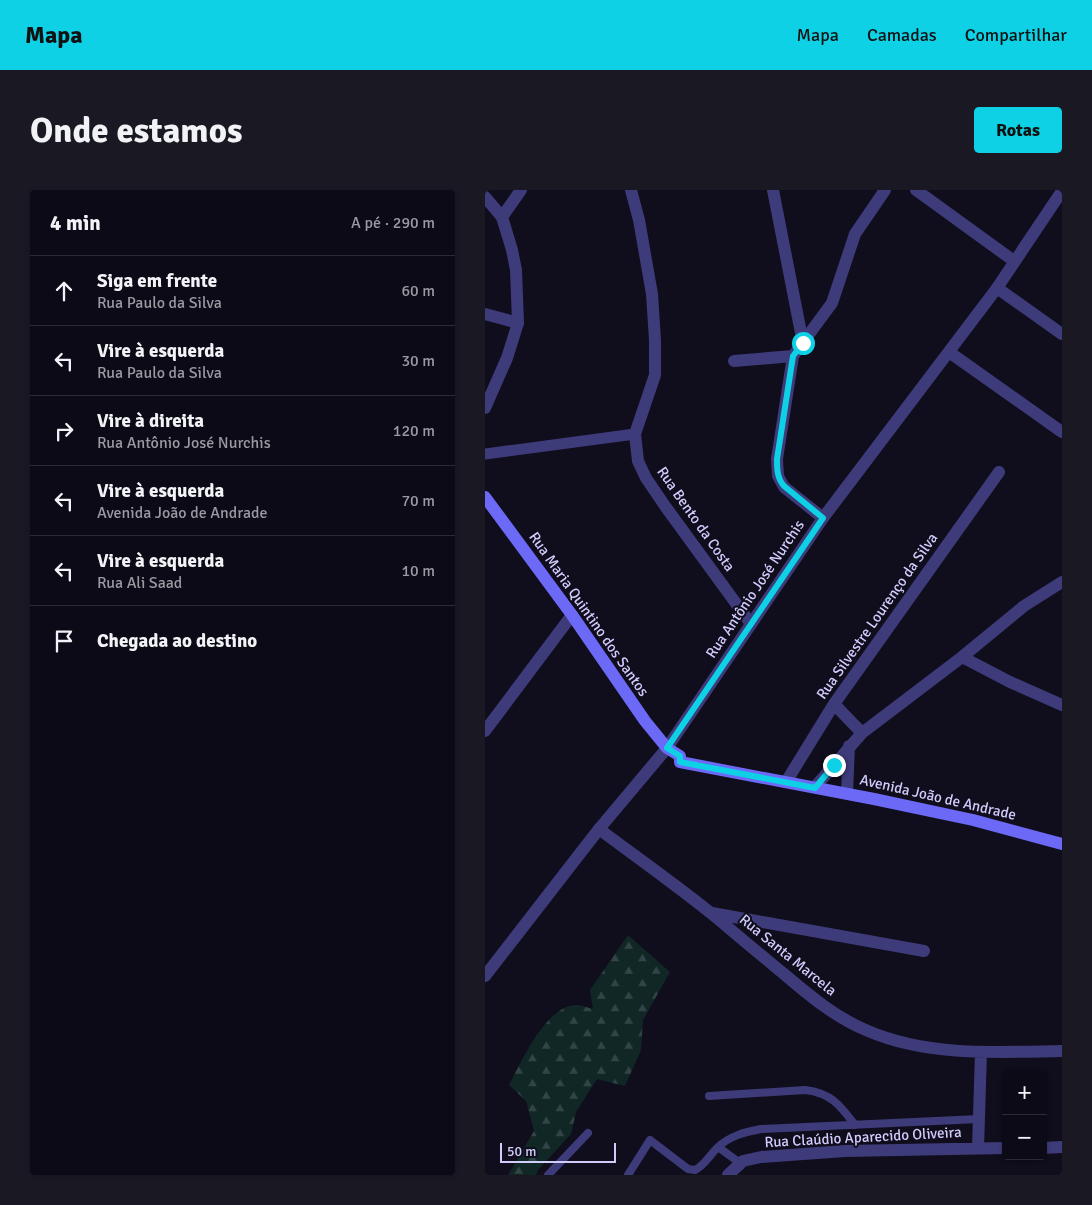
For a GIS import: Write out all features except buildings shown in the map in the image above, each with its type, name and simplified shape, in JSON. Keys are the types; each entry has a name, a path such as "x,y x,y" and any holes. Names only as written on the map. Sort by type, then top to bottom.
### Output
{"main road":[{"name":"Rua Maria Quintino dos Santos","path":"485,497 572,615 645,721 667,748"},
{"name":"Avenida João de Andrade","path":"667,748 680,756 680,762 847,793 973,820 1062,844"}],"street":[{"path":"502,217 521,190"},
{"name":"Rua Bento da Costa","path":"631,190 652,294 655,340 655,375 635,434 638,461 646,478 751,624"},
{"path":"773,190 803,343"},
{"path":"823,518 784,486 778,476 777,459 793,356 832,304 855,234 885,190"},
{"path":"916,190 1014,261"},
{"name":"Rua Antônio José Nurchis","path":"485,976 599,829 667,748 823,518 997,288 1062,191"},
{"path":"485,198 502,217 512,250 518,324 507,358 485,408"},
{"path":"997,288 1062,334"},
{"path":"485,314 518,324"},
{"path":"949,352 1062,432"},
{"path":"734,361 793,356"},
{"path":"485,454 635,434"},
{"name":"Rua Silvestre Lourenço da Silva","path":"786,782 834,704 999,472"},
{"path":"815,788 862,733 962,657 1024,606 1062,582"},
{"path":"485,731 572,615"},
{"path":"962,657 1062,706"},
{"path":"834,704 862,733"},
{"path":"847,793 849,746"},
{"name":"Rua Santa Marcela","path":"599,829 710,912 819,1002 847,1021 868,1032 908,1043 941,1049 981,1052 1062,1051"},
{"path":"710,912 924,951"},
{"path":"978,1148 981,1052"},
{"path":"1047,1148 1062,1147"},
{"name":"Rua Claúdio Aparecido Oliveira","path":"728,1175 749,1159 761,1157 845,1151 1002,1148"}],"lane":[{"path":"709,1096 814,1091 831,1098 855,1125"},
{"path":"628,1175 650,1140 688,1169 695,1170 699,1168 718,1146 739,1134 761,1129 979,1119"},
{"path":"548,1175 588,1133"},
{"path":"718,1146 740,1164"}],"green space":[{"path":"628,935 670,972 643,1020 641,1050 625,1086 597,1079 576,1112 571,1134 538,1170 536,1175 508,1175 534,1131 526,1101 509,1085 536,1036 555,1014 566,1007 577,1005 593,1009 590,990"}],"route":[{"path":"803,343 793,356 777,469 780,482 823,518 667,748 680,756 680,762 815,788 834,765"}]}
